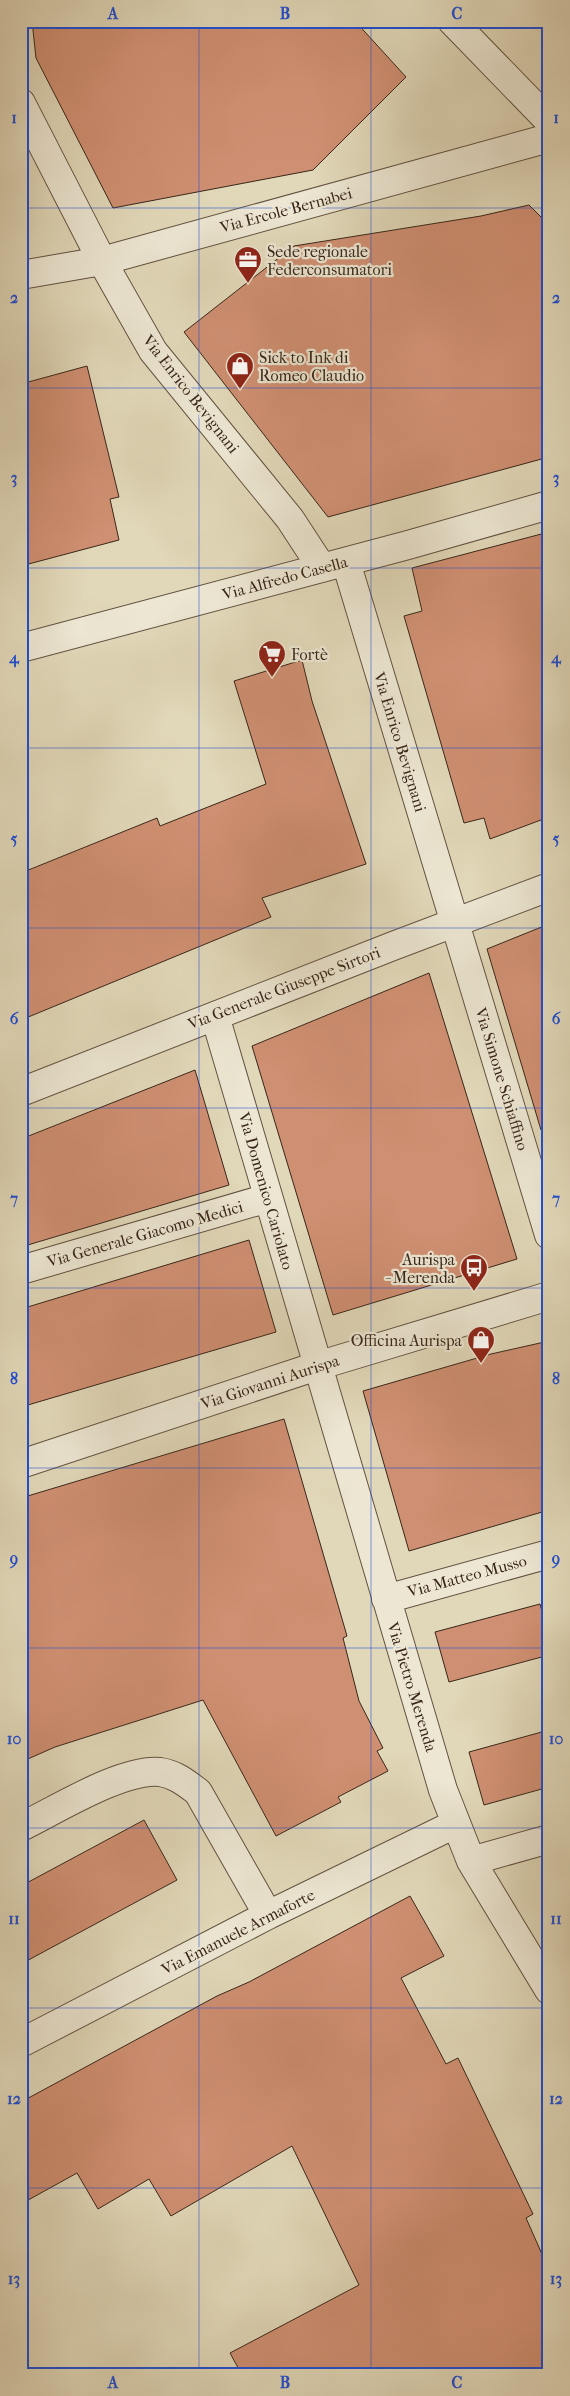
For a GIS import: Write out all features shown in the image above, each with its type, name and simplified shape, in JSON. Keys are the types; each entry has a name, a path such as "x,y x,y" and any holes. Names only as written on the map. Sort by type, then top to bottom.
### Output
{"street":[{"path":"460,23 549,121"},
{"name":"Via Enrico Bevignani","path":"21,103 102,260 153,351 290,519 334,565 455,922"},
{"name":"Via Ercole Bernabei","path":"21,275 102,260 549,138"},
{"name":"Via Alfredo Casella","path":"21,648 334,565 549,505"},
{"name":"Via Generale Giuseppe Sirtori","path":"21,1092 549,887"},
{"name":"Via Simone Schiaffino","path":"455,922 549,1235"},
{"name":"Via Domenico Cariolato","path":"216,1016 318,1366"},
{"name":"Via Generale Giacomo Medici","path":"21,1270 268,1198"},
{"name":"Via Giovanni Aurispa","path":"21,1464 318,1366 549,1296"},
{"name":"Via Pietro Merenda","path":"318,1366 443,1790 455,1824 471,1861 549,1990"},
{"name":"Via Matteo Musso","path":"386,1599 549,1554"},
{"path":"21,1827 122,1777 141,1772 162,1772 181,1779 198,1792 268,1915"},
{"name":"Via Emanuele Armaforte","path":"21,2043 268,1915 455,1824"},
{"path":"471,1861 549,1839"}],"building":[{"path":"32,21 355,21 406,77 313,170 113,208 36,58"},
{"path":"529,205 549,225 549,457 328,517 184,332 294,246 481,216"},
{"path":"87,366 119,497 110,499 119,540 21,566 21,384"},
{"path":"549,532 549,817 490,839 484,818 464,823 404,616 422,611 412,568"},
{"path":"302,660 312,701 366,864 262,898 271,917 21,1020 21,873 157,818 160,826 266,784 234,681"},
{"path":"549,924 549,1129 541,1130 487,949"},
{"path":"429,973 517,1259 333,1315 252,1046"},
{"path":"195,1070 229,1185 21,1247 21,1139"},
{"path":"249,1240 276,1332 21,1407 21,1309"},
{"path":"549,1341 549,1510 409,1551 363,1391 491,1354"},
{"path":"284,1419 347,1636 343,1638 359,1701 383,1748 377,1751 388,1771 338,1797 341,1802 276,1836 203,1700 55,1747 21,1762 21,1498"},
{"path":"540,1604 549,1636 549,1655 449,1682 435,1632"},
{"path":"549,1730 549,1787 484,1805 469,1752"},
{"path":"144,1820 177,1880 21,1964 21,1886"},
{"path":"410,1896 444,1956 401,1978 446,2064 458,2058 533,2214 526,2218 549,2270 549,2375 242,2375 230,2353 359,2285 292,2146 171,2216 149,2179 98,2209 77,2173 21,2204 21,2102 217,1996 249,1982"}],"place":[{"name":"Sede regionale Federconsumatori","path":"248,284"},
{"name":"Sick to Ink di Romeo Claudio","path":"240,390"},
{"name":"Fortè","path":"272,678"},
{"name":"Aurispa - Merenda","path":"474,1292"},
{"name":"Officina Aurispa","path":"481,1364"}]}
